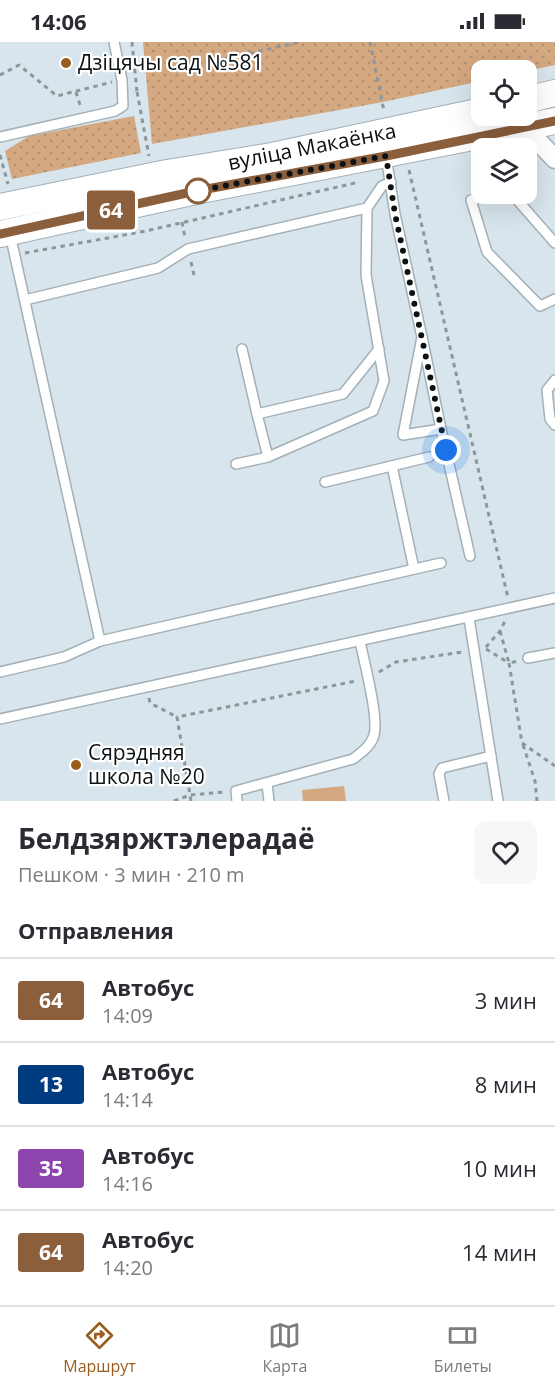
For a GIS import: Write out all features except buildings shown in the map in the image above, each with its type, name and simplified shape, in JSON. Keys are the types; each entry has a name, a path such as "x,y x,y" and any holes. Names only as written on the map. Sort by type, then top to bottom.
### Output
{"street":[{"path":"537,97 555,93"},
{"name":"вуліца Макаёнка","path":"3,199 272,156 471,113"},
{"path":"544,123 537,140 555,159"},
{"name":"вуліца Макаёнка","path":"8,240 196,191 389,171 544,123"},
{"path":"3,199 8,240"}],"lane":[{"path":"0,137 115,111 123,106 122,80 114,42"},
{"path":"236,464 268,457 373,411 384,381 366,275 367,208 389,171"},
{"path":"389,171 395,214 470,556"},
{"path":"472,204 487,252 540,306 555,299"},
{"path":"521,204 555,243"},
{"path":"25,300 158,268 188,249 367,208"},
{"path":"8,240 25,300 100,641"},
{"path":"422,337 404,435 441,429"},
{"path":"242,349 268,457"},
{"path":"256,414 343,394 379,349"},
{"path":"555,380 547,390 550,419 555,425"},
{"path":"325,482 429,458"},
{"path":"392,466 414,569"},
{"path":"0,672 64,657 100,641 441,563"},
{"path":"0,719 555,598"},
{"path":"469,618 498,801"},
{"path":"236,796 267,784 353,759 368,748 375,734 360,641"},
{"path":"528,658 555,653"},
{"path":"444,801 439,774 442,768 491,756"},
{"path":"267,784 269,801"}],"path":[{"path":"188,66 300,42"},
{"path":"370,42 385,112"},
{"path":"0,75 19,65 57,96 122,80"},
{"path":"76,92 79,99"},
{"path":"137,92 149,156"},
{"path":"0,155 3,199"},
{"path":"8,240 146,231 389,171 420,168"},
{"path":"409,170 510,608 500,631 485,648 509,663 528,658"},
{"path":"500,631 509,663 522,743 535,781 537,801"},
{"path":"147,687 150,704 177,717 367,679 396,662 474,651"},
{"path":"177,717 191,801"},
{"path":"522,743 555,766"},
{"path":"174,801 190,795 236,796"}],"shaded area":[{"path":"143,42 555,42 555,65 537,69 537,60 471,60 471,83 383,102 152,144"},
{"path":"134,116 141,153 12,179 5,151 29,136"},
{"path":"344,786 346,801 303,801 302,790"}],"bus line":[{"name":"64","path":"0,234 196,191 386,156 555,121"}],"place":[{"name":"Дзіцячы сад №581","path":"66,63"},
{"name":"Сярэдняя школа №20","path":"76,765"}],"route":[{"path":"198,191 196,191 386,156 395,214 446,450"}]}
